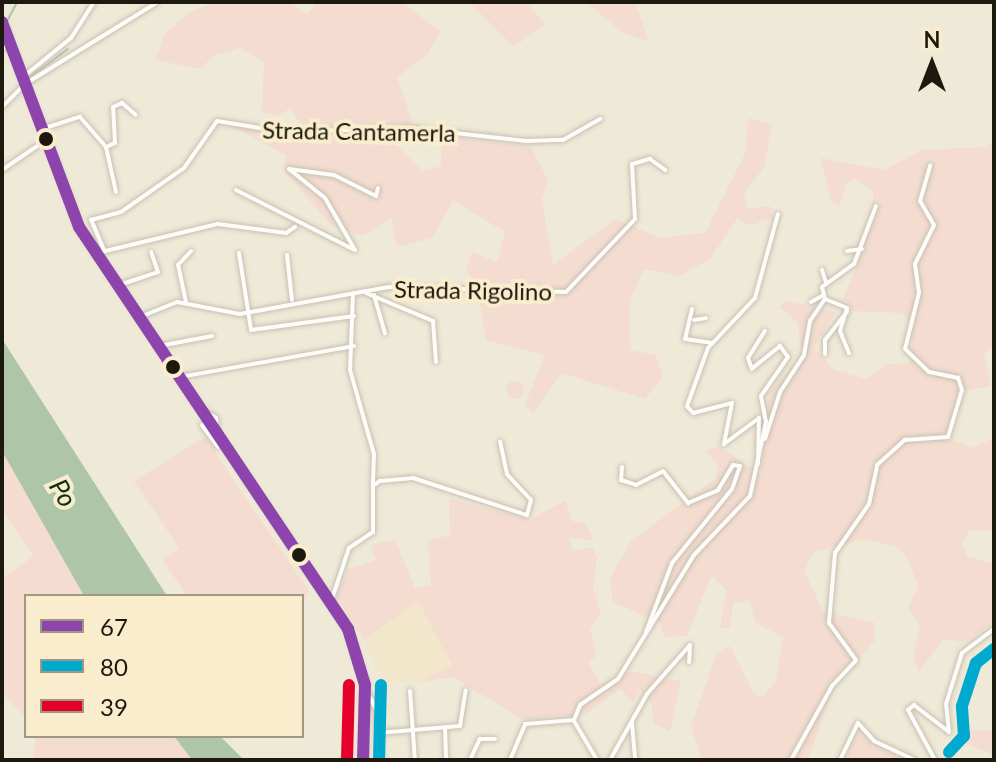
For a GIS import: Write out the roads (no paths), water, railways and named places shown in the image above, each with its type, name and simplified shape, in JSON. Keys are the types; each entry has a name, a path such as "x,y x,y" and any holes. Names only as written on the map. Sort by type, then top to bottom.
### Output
{"main road":[{"path":"2,22 76,223 100,252 353,639 378,733 380,760"},
{"path":"200,408 215,418 217,431"},
{"path":"363,760 366,693"}],"street":[{"path":"2,107 24,81 71,38 94,2"},
{"path":"24,81 158,2"},
{"path":"2,48 11,45"},
{"path":"106,147 115,143 113,107 122,103 136,115"},
{"path":"42,129 80,117 106,147 116,192"},
{"name":"Strada Cantamerla","path":"100,252 91,220 121,212 184,168 217,121 284,132 410,128 526,141 563,140 600,119"},
{"path":"2,170 46,140"},
{"name":"Strada Rigolino","path":"140,317 186,302 249,313 292,300 362,292 566,292 635,219 632,164 650,159 665,170"},
{"path":"791,760 832,686 856,660 829,623 835,553 869,504 877,465 905,440 948,437 962,383 924,369 904,341 919,293 915,264 934,225 920,201 930,165"},
{"path":"236,190 296,226 358,248 325,198 291,174 293,166 376,196 378,188"},
{"path":"826,282 849,271 862,249 876,206"},
{"path":"759,466 759,418 724,444 732,403 687,411 713,343 755,298 778,214"},
{"path":"100,252 218,224 286,233 296,226"},
{"path":"847,251 862,249"},
{"path":"186,302 178,265 191,251"},
{"path":"119,285 158,272 151,252"},
{"path":"239,253 251,330 354,316"},
{"path":"287,255 292,300"},
{"path":"762,445 824,297 826,282 822,270"},
{"path":"362,292 433,321 436,362"},
{"path":"331,602 349,548 373,532 374,454 350,370 354,346 353,293"},
{"path":"374,295 385,333"},
{"path":"811,302 824,297 842,301 847,312 840,331 849,353"},
{"path":"692,309 694,320 685,339 713,343"},
{"path":"825,354 825,340 847,312"},
{"path":"694,320 706,318"},
{"path":"574,720 580,705 618,679 694,555 750,496 762,445 761,396 788,357 780,346 752,369 748,358 765,331"},
{"path":"159,346 212,336"},
{"path":"180,377 354,346"},
{"path":"202,425 218,447"},
{"path":"373,486 413,478 527,515 531,500 507,474 500,442"},
{"path":"622,467 621,480 636,485 663,471 688,503 718,490 733,465 740,467 732,489 672,563 645,634"},
{"path":"935,760 908,710 914,705 952,730 946,704 962,653 994,629"},
{"path":"610,760 632,721 690,645 689,662"},
{"path":"378,733 460,726 466,690"},
{"path":"410,691 415,760"},
{"path":"511,760 525,724 574,720"},
{"path":"574,720 597,760"},
{"path":"632,721 635,760"},
{"path":"840,760 858,723 874,741 915,760"},
{"path":"445,727 446,760"},
{"path":"470,760 480,739 495,739"}],"water":[{"name":"Po","path":"2,339 166,594 83,594 2,451"},
{"path":"176,738 222,738 244,760 192,760"}],"waterway":[{"path":"5,25 17,2"},
{"path":"30,77 68,49"}]}
